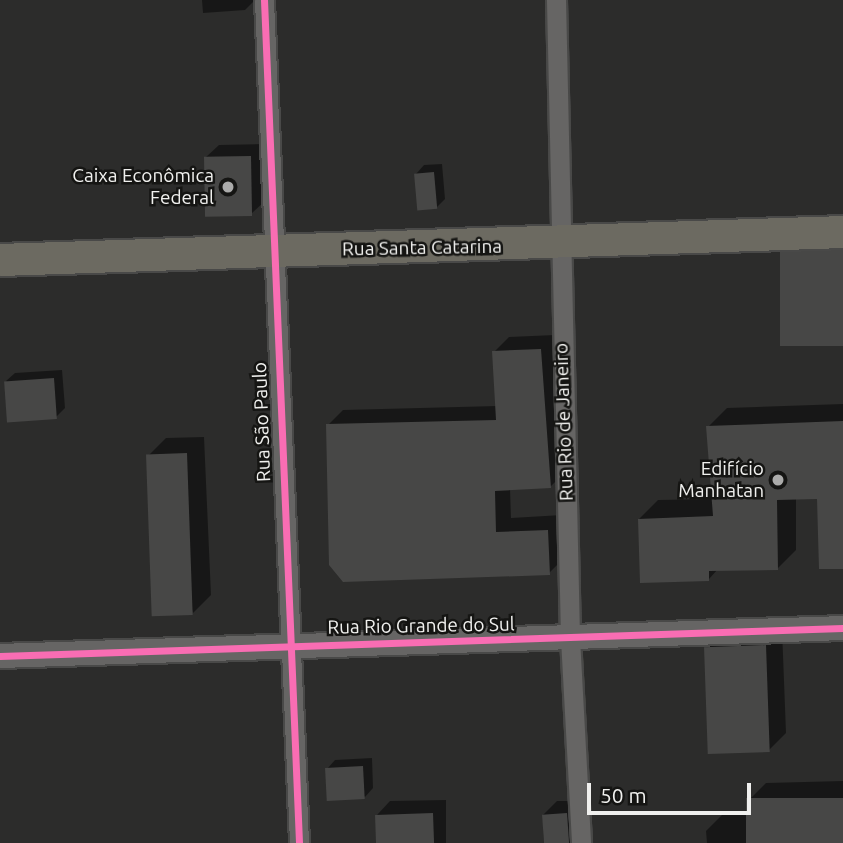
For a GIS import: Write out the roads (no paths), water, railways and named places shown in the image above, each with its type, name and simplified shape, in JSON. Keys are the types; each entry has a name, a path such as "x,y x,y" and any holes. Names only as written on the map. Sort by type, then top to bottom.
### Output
{"main road":[{"name":"Rua Santa Catarina","path":"0,260 559,245 843,232"}],"street":[{"name":"Rua São Paulo","path":"264,0 286,645 299,843"},
{"name":"Rua Rio de Janeiro","path":"556,0 559,245 570,638 581,843"},
{"name":"Rua Rio Grande do Sul","path":"0,656 843,628"}],"place":[{"name":"Caixa Econômica Federal","path":"228,187"},
{"name":"Edifício Manhatan","path":"778,480"}]}
